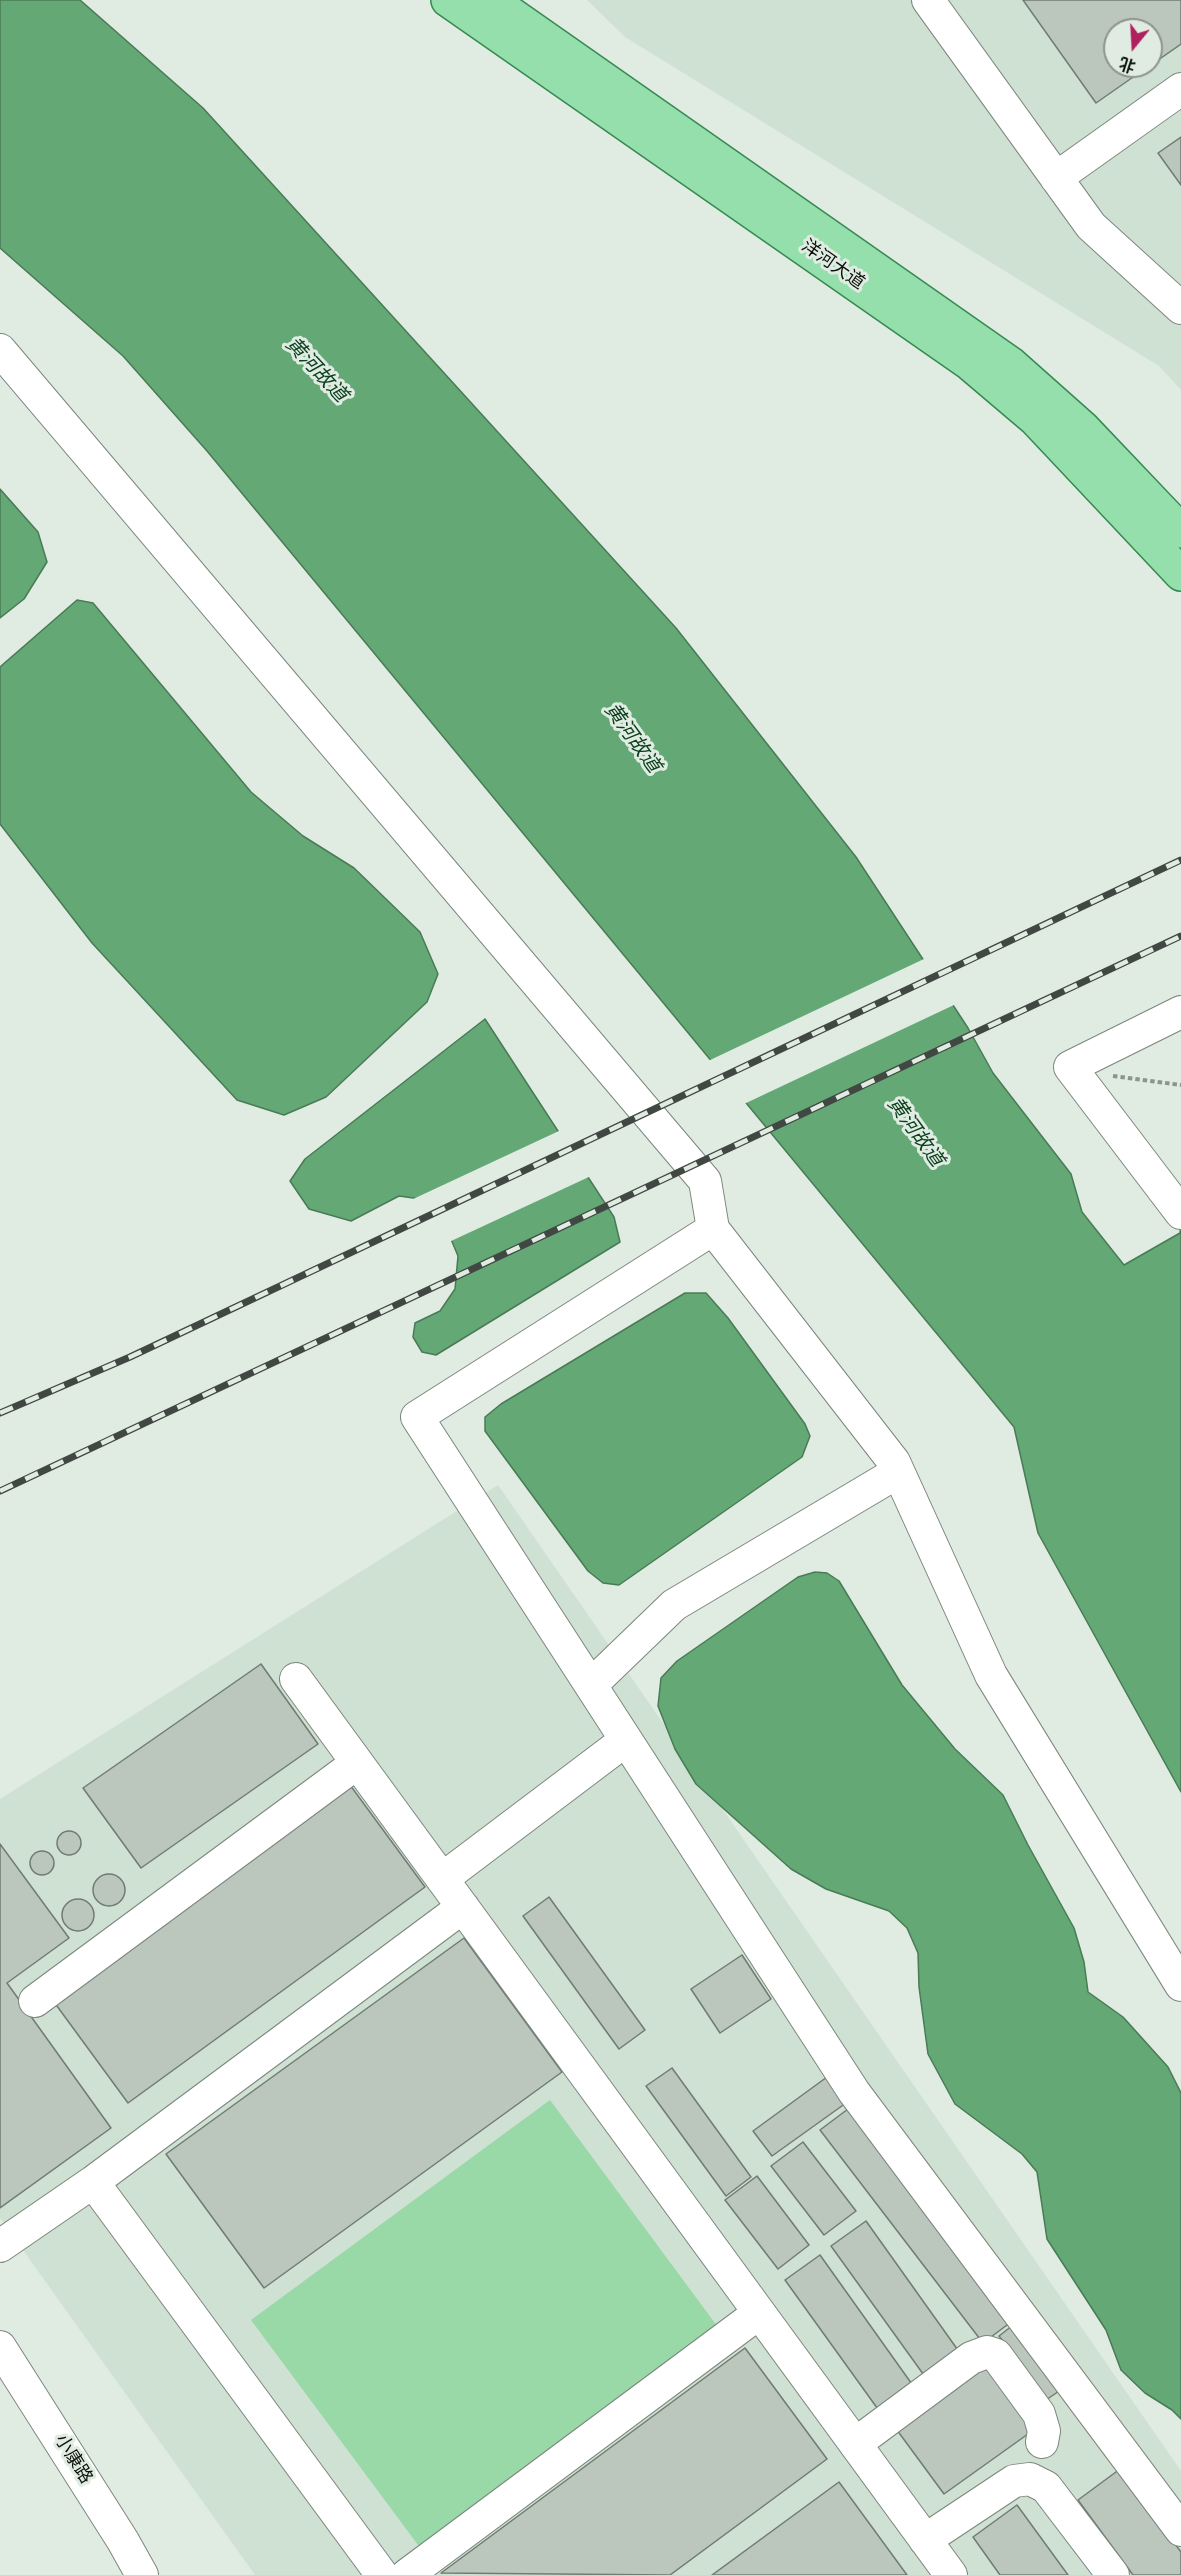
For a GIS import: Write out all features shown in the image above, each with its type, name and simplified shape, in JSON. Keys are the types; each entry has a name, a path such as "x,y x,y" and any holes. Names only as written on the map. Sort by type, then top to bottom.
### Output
{"main road":[{"name":"洋河大道","path":"448,0 969,363 1035,419 1181,574"},
{"name":"洋河大道","path":"491,0 1011,364 1083,428 1179,527"}],"street":[{"path":"928,0 1091,226 1181,308"},
{"path":"1056,178 1181,89"},
{"path":"0,350 705,1180 713,1229 894,1462 991,1676 1181,1985"},
{"path":"1181,1012 1070,1068 1181,1214"},
{"path":"713,1229 417,1417 854,2092 1181,2530"},
{"path":"591,1685 674,1605 898,1472"},
{"path":"296,1679 951,2575"},
{"path":"442,1879 626,1740"},
{"path":"35,2001 357,1763"},
{"path":"0,2246 93,2182 463,1907"},
{"path":"93,2182 382,2575"},
{"path":"407,2575 759,2313"},
{"name":"小康路","path":"0,2347 123,2541 142,2575"},
{"path":"855,2444 971,2358 987,2352 996,2355 1039,2414 1044,2431 1042,2442 1046,2487"},
{"path":"1014,2481 1019,2461 1042,2442"},
{"path":"925,2540 1014,2481 1030,2480 1046,2487 1113,2575"}],"path":[{"path":"1073,1071 1181,1085"}],"shaded area":[{"path":"587,0 1181,0 1181,390 1159,366 625,37"},
{"path":"498,1485 1181,2471 1181,2575 255,2575 0,2218 0,1799"},
{"path":"550,2100 723,2334 424,2553 251,2320"}],"water":[{"name":"黄河故道","path":"0,0 80,0 203,108 676,628 856,857 968,1028 993,1073 1071,1174 1082,1212 1124,1265 1180,1233 1181,1220 1181,1792 1038,1533 1014,1427 207,451 123,356 0,248"},
{"path":"0,489 38,532 47,562 24,599 0,618"},
{"path":"77,600 93,603 251,792 303,836 354,868 420,932 438,974 427,1002 326,1097 284,1115 237,1100 92,943 0,824 0,667"},
{"path":"485,1019 614,1217 620,1242 436,1355 422,1352 413,1337 415,1323 440,1311 455,1289 458,1256 435,1201 399,1196 351,1221 309,1209 290,1181 305,1159"},
{"path":"685,1293 706,1293 728,1318 805,1424 810,1436 802,1457 619,1585 603,1583 588,1571 485,1431 485,1417 501,1404"},
{"path":"815,1572 827,1573 839,1581 902,1685 955,1749 1003,1795 1074,1928 1084,1962 1088,1992 1123,2017 1168,2067 1181,2093 1181,2419 1172,2410 1145,2393 1121,2370 1106,2330 1047,2239 1037,2172 1022,2154 955,2104 928,2054 919,1987 918,1953 907,1928 889,1911 826,1889 791,1869 696,1784 675,1749 658,1706 661,1678 677,1661 798,1577"}],"pier":[{"path":"926,958 956,1004 744,1104 708,1061"},
{"path":"561,1130 591,1176 449,1242 433,1204 411,1200"}],"building":[{"path":"1023,0 1181,0 1181,44 1163,57 1163,18 1103,18 1103,78 1132,78 1096,103"},
{"path":"1181,137 1181,185 1158,153"},
{"path":"261,1664 318,1744 141,1868 83,1788"},
{"path":"350,1785 425,1887 128,2103 54,2002"},
{"path":"69,1831 74,1832 80,1838 80,1848 74,1854 69,1855 64,1854 58,1848 57,1843 58,1838 64,1832"},
{"path":"0,1844 69,1938 7,1983 111,2128 0,2208"},
{"path":"42,1851 47,1852 53,1858 53,1868 47,1874 42,1875 37,1874 31,1868 30,1863 31,1858 37,1852"},
{"path":"109,1874 120,1879 125,1890 120,1901 109,1906 98,1901 93,1890 98,1879"},
{"path":"549,1897 645,2030 619,2049 523,1916"},
{"path":"78,1899 90,1903 94,1915 90,1927 78,1931 66,1927 62,1915 66,1903"},
{"path":"464,1938 562,2072 264,2288 166,2154"},
{"path":"742,1955 771,1999 720,2033 691,1989"},
{"path":"672,2068 751,2177 726,2196 646,2086"},
{"path":"827,2077 846,2103 772,2156 753,2131"},
{"path":"852,2106 1015,2319 983,2343 820,2130"},
{"path":"803,2142 856,2211 824,2235 771,2166"},
{"path":"757,2176 809,2245 778,2269 725,2200"},
{"path":"866,2221 960,2353 926,2378 831,2246"},
{"path":"820,2255 914,2387 880,2412 785,2280"},
{"path":"1017,2322 1065,2387 1046,2400 999,2336"},
{"path":"745,2348 827,2459 670,2575 441,2573"},
{"path":"985,2360 1035,2429 944,2494 894,2426"},
{"path":"1120,2469 1181,2552 1181,2575 1133,2575 1078,2500"},
{"path":"839,2482 907,2575 712,2575"},
{"path":"1017,2505 1068,2575 1000,2575 973,2537"}],"railway":[{"path":"0,1413 130,1357 1181,860"},
{"path":"0,1491 1181,936"}]}
